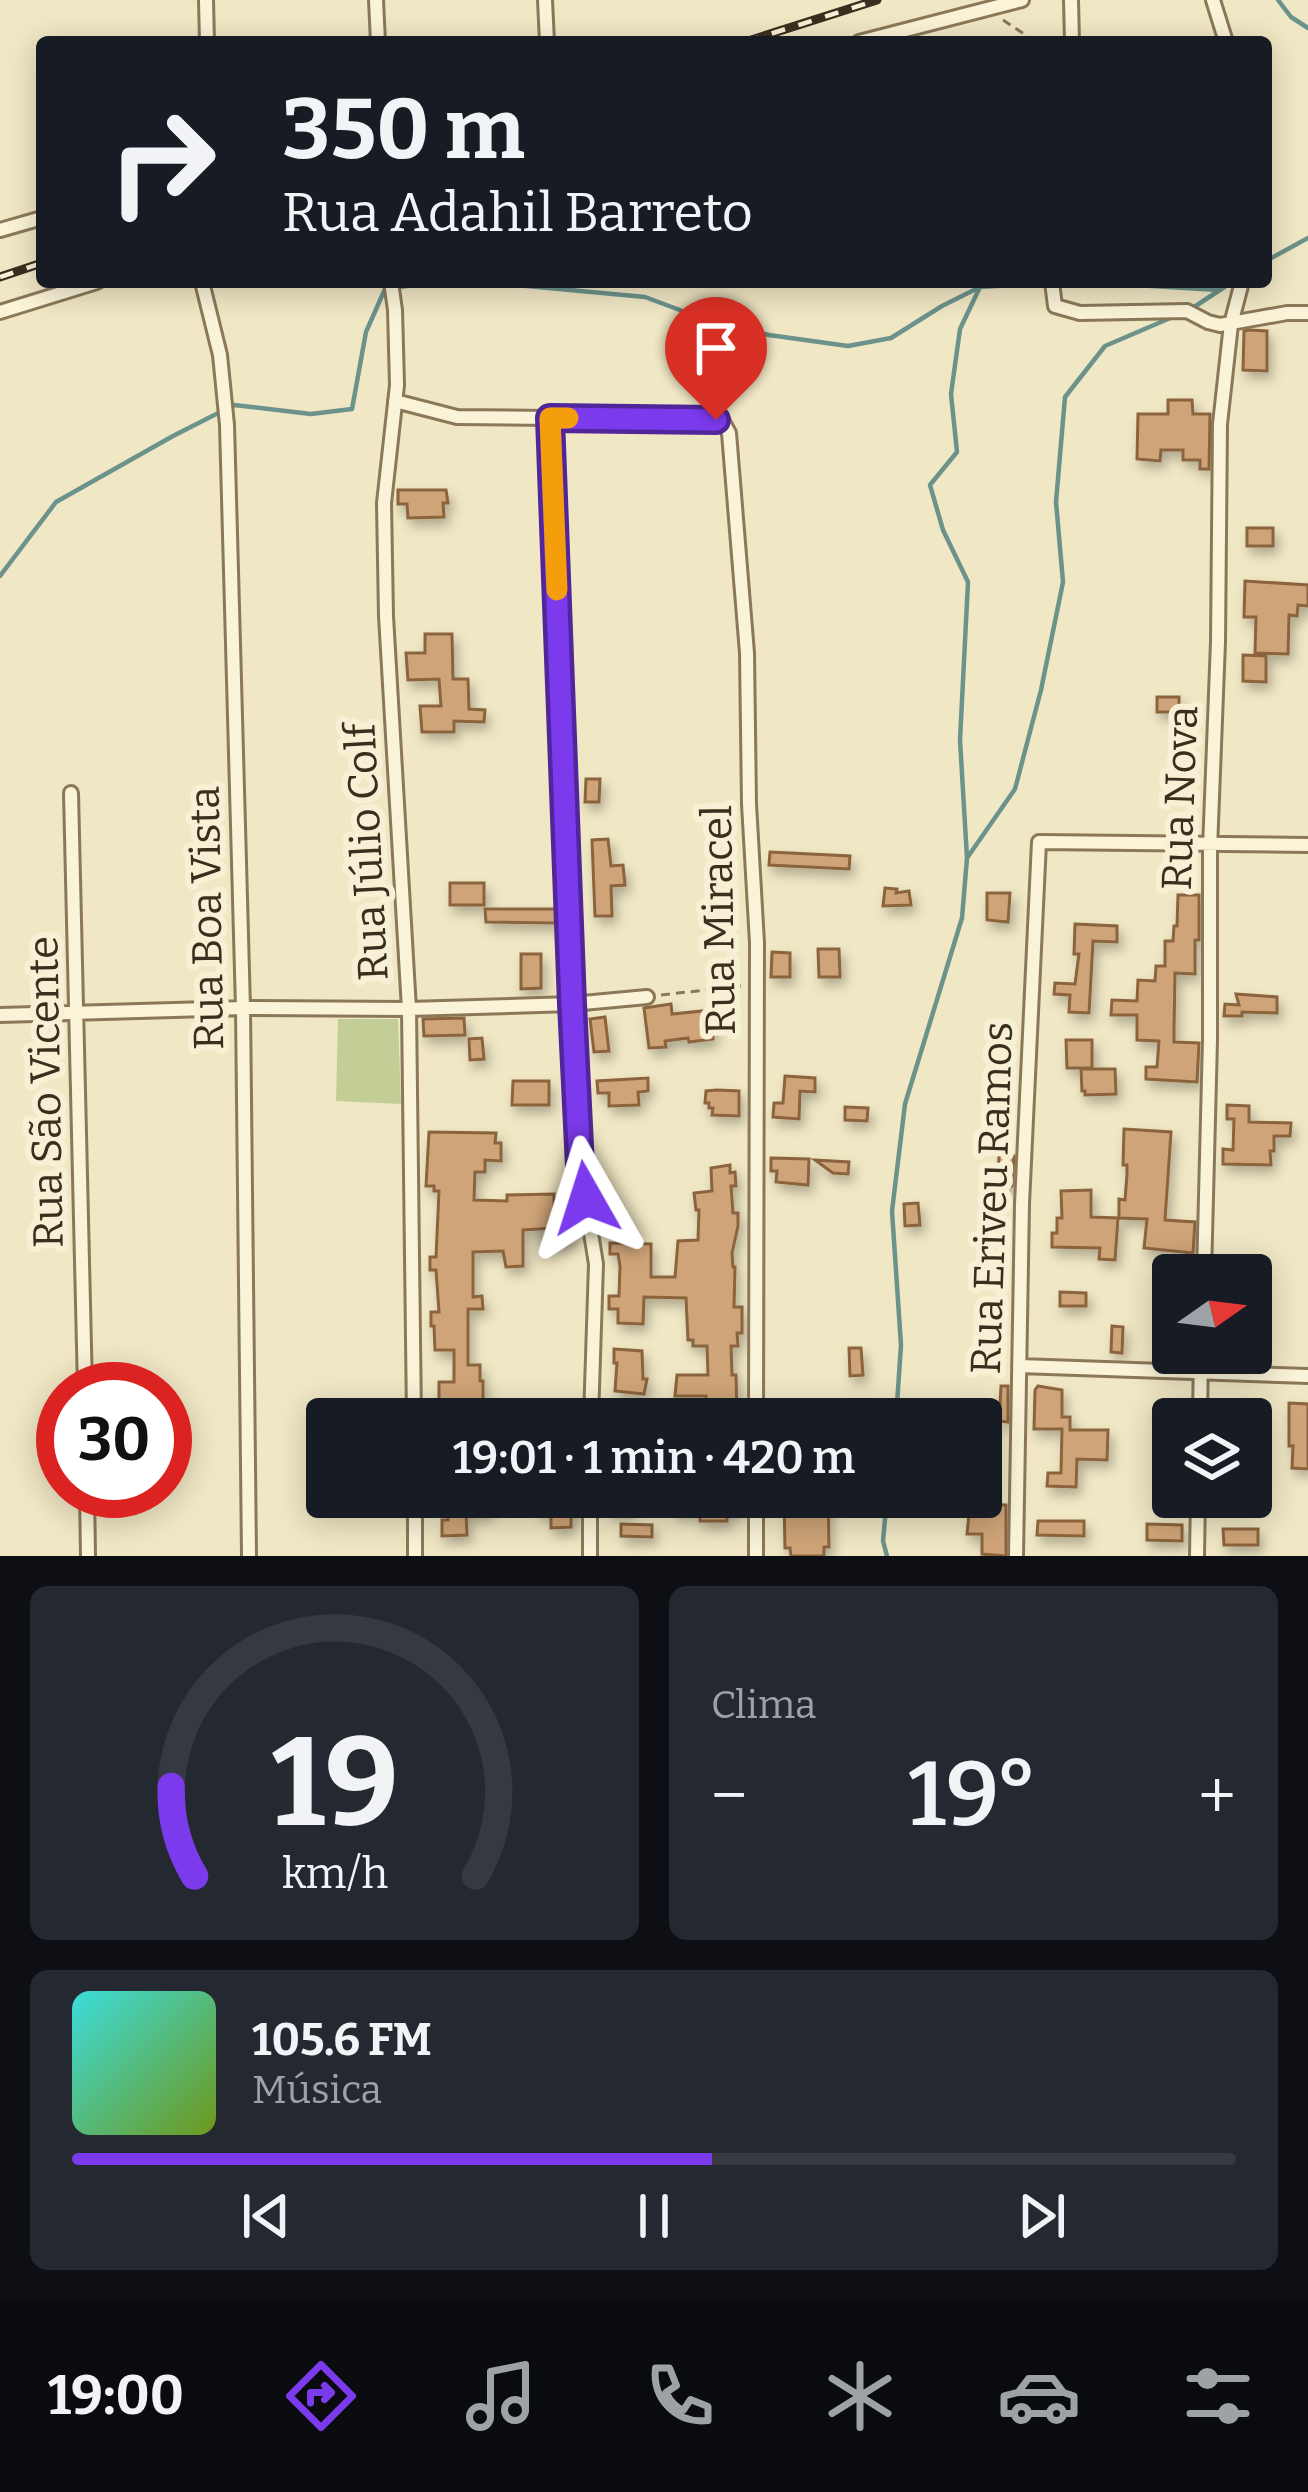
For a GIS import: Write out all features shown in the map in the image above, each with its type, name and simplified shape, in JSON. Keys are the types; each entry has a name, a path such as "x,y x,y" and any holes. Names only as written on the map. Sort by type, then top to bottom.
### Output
{"street":[{"path":"206,0 207,36"},
{"path":"376,0 378,36"},
{"path":"545,0 547,36"},
{"path":"881,36 1022,0"},
{"path":"1072,0 1072,36"},
{"path":"1213,0 1224,36"},
{"path":"0,230 36,220"},
{"path":"0,312 78,288"},
{"name":"Rua Boa Vista","path":"203,288 220,356 226,425 243,1007 249,1556"},
{"name":"Rua Júlio Colf","path":"392,288 395,401 384,503 409,1009 414,1398"},
{"path":"1053,288 1055,306 1080,313 1187,310 1212,324 1308,313"},
{"name":"Rua Nova","path":"1205,1254 1220,424 1231,324 1240,288"},
{"path":"395,401 458,417 550,418 580,1166 596,1264 592,1398"},
{"name":"Rua Miracel","path":"550,418 723,422 729,433 747,653 757,943 756,1398"},
{"name":"Rua São Vicente","path":"71,793 84,1362"},
{"name":"Rua Eriveu Ramos","path":"1016,1556 1022,1204 1039,842 1210,844"},
{"path":"1210,844 1308,845"},
{"path":"0,1015 243,1007 409,1009 647,997"},
{"path":"1019,1366 1152,1372"},
{"path":"1200,1398 1201,1374 1308,1376"},
{"path":"87,1518 88,1556"},
{"path":"415,1518 416,1556"},
{"path":"590,1518 590,1556"},
{"path":"756,1518 757,1556"},
{"path":"1197,1556 1198,1518"}],"path":[{"path":"985,8 1027,36"},
{"path":"647,997 755,985"}],"green space":[{"path":"338,1019 398,1019 401,1104 336,1101"}],"building":[{"path":"1244,331 1267,331 1267,371 1243,370"},
{"path":"1168,400 1192,400 1193,414 1210,414 1209,469 1200,469 1200,460 1183,460 1183,450 1161,450 1160,461 1137,459 1138,414 1168,414"},
{"path":"398,490 446,490 444,517 408,518 407,504 398,504"},
{"path":"1247,528 1273,528 1273,546 1247,546"},
{"path":"1245,581 1308,585 1308,606 1298,605 1297,616 1289,615 1288,654 1255,653 1256,617 1244,617"},
{"path":"425,634 452,634 453,679 468,679 469,709 485,710 484,722 454,721 454,732 422,732 420,706 441,706 439,679 408,680 406,653 425,653"},
{"path":"1243,655 1266,656 1266,682 1243,681"},
{"path":"1157,697 1179,697 1179,712 1157,712"},
{"path":"586,779 600,779 599,802 585,802"},
{"path":"608,839 611,866 623,865 625,885 611,886 612,916 595,916 592,840"},
{"path":"770,852 850,856 849,869 769,865"},
{"path":"450,883 484,883 484,905 450,905"},
{"path":"885,888 909,891 911,905 883,906"},
{"path":"987,893 1010,893 1008,922 987,920"},
{"path":"1178,895 1199,895 1195,974 1175,973 1174,1030 1174,1042 1199,1043 1197,1082 1146,1079 1146,1067 1157,1067 1159,1041 1137,1040 1137,1015 1111,1015 1112,1000 1137,1001 1138,980 1155,981 1156,966 1165,966 1165,941 1173,941 1177,926"},
{"path":"485,909 556,909 556,923 486,922"},
{"path":"1075,924 1117,926 1117,942 1093,941 1089,1013 1069,1012 1070,995 1054,994 1055,983 1075,984 1079,954 1074,954"},
{"path":"818,949 839,949 840,977 819,977"},
{"path":"772,952 790,953 790,977 771,977"},
{"path":"521,954 541,954 541,988 521,989"},
{"path":"1236,994 1277,997 1277,1013 1224,1016 1225,1004 1239,1005"},
{"path":"671,1004 672,1014 712,1010 713,1039 665,1041 666,1047 649,1048 644,1008"},
{"path":"605,1017 609,1051 594,1052 590,1019"},
{"path":"464,1018 465,1035 424,1036 423,1019"},
{"path":"482,1038 484,1059 470,1060 469,1039"},
{"path":"1066,1040 1092,1040 1092,1068 1067,1068"},
{"path":"1081,1069 1115,1069 1116,1094 1085,1095"},
{"path":"785,1076 815,1078 815,1092 800,1091 799,1119 773,1117 774,1103 783,1103"},
{"path":"648,1078 648,1091 638,1092 639,1105 609,1106 609,1093 598,1093 597,1081"},
{"path":"513,1081 549,1081 549,1105 512,1105"},
{"path":"706,1091 739,1091 739,1116 712,1115 713,1108 705,1103"},
{"path":"1227,1105 1249,1106 1249,1122 1291,1123 1290,1136 1274,1136 1271,1165 1223,1164 1223,1149 1233,1150 1234,1119 1227,1119"},
{"path":"845,1107 868,1108 867,1121 845,1120"},
{"path":"1124,1129 1171,1132 1165,1220 1195,1222 1193,1253 1144,1248 1147,1219 1119,1218 1127,1174"},
{"path":"429,1132 496,1133 501,1161 485,1160 485,1172 475,1172 474,1200 554,1194 554,1210 573,1212 569,1242 554,1242 554,1228 523,1230 523,1266 506,1267 503,1251 473,1252 473,1297 482,1296 483,1309 468,1309 468,1365 480,1365 483,1398 439,1398 439,1382 454,1382 454,1350 435,1350 431,1312 439,1312 436,1270 430,1270 430,1257 436,1257 439,1191 426,1186"},
{"path":"1014,1156 1012,1186 989,1186 989,1171 998,1171 999,1157"},
{"path":"771,1158 809,1159 808,1185 776,1182"},
{"path":"815,1160 849,1162 848,1174 833,1173"},
{"path":"730,1165 730,1173 735,1172 736,1186 731,1186 733,1213 738,1213 732,1253 734,1307 742,1307 742,1333 737,1333 738,1346 731,1346 737,1398 675,1396 677,1375 708,1375 707,1346 693,1346 693,1340 688,1340 686,1298 644,1297 643,1324 618,1323 618,1309 609,1309 609,1296 619,1296 620,1266 618,1254 610,1254 610,1243 651,1244 651,1277 675,1277 678,1241 698,1240 694,1193 712,1191 711,1168"},
{"path":"1091,1190 1091,1217 1118,1218 1115,1260 1099,1259 1100,1248 1052,1247 1057,1218 1062,1218 1061,1191"},
{"path":"918,1203 920,1225 905,1226 904,1204"},
{"path":"1060,1292 1086,1293 1086,1306 1060,1306"},
{"path":"1112,1326 1123,1327 1122,1353 1111,1352"},
{"path":"849,1348 861,1348 863,1375 850,1376"},
{"path":"614,1349 642,1351 643,1379 647,1379 644,1394 615,1391"},
{"path":"1001,1386 1008,1386 1008,1422 1002,1421"},
{"path":"1038,1386 1062,1390 1062,1417 1070,1417 1070,1430 1108,1430 1107,1460 1077,1459 1076,1487 1047,1486 1048,1473 1061,1473 1062,1429 1034,1429"},
{"path":"1289,1403 1308,1404 1308,1469 1292,1468"},
{"path":"1002,1505 1006,1505 1006,1556 982,1554 982,1534 967,1534 969,1518 1002,1518"},
{"path":"466,1518 467,1535 442,1536 442,1520"},
{"path":"551,1518 571,1518 571,1527 551,1528"},
{"path":"784,1518 828,1518 829,1547 824,1547 824,1556 791,1556 790,1548 785,1548"},
{"path":"1038,1521 1084,1521 1084,1536 1037,1535"},
{"path":"621,1524 652,1525 652,1537 621,1536"},
{"path":"1147,1524 1182,1525 1182,1541 1147,1540"},
{"path":"1223,1529 1258,1529 1258,1545 1224,1545"}],"waterway":[{"path":"1278,0 1308,28"},
{"path":"1272,258 1308,238"},
{"path":"0,576 56,502 234,405 311,414 352,409 366,332 385,289 392,288"},
{"path":"548,288 645,297 712,322 848,346 891,338 978,288"},
{"path":"967,858 960,740 968,582 943,530 930,485 957,452 951,394 960,329 980,288"},
{"path":"1185,288 1218,290"},
{"path":"1191,309 1223,288"},
{"path":"897,1398 901,1345 892,1211 905,1104 962,918 967,858 1015,789 1041,690 1063,582 1056,502 1065,397 1105,346 1175,316"},
{"path":"885,1518 887,1556"}],"railway":[{"path":"764,36 877,0"},
{"path":"0,277 36,265"}],"slow traffic":[{"path":"557,590 550,418 568,418"}],"route":[{"path":"586,1198 580,1166 572,1004 550,418 716,420"}]}
